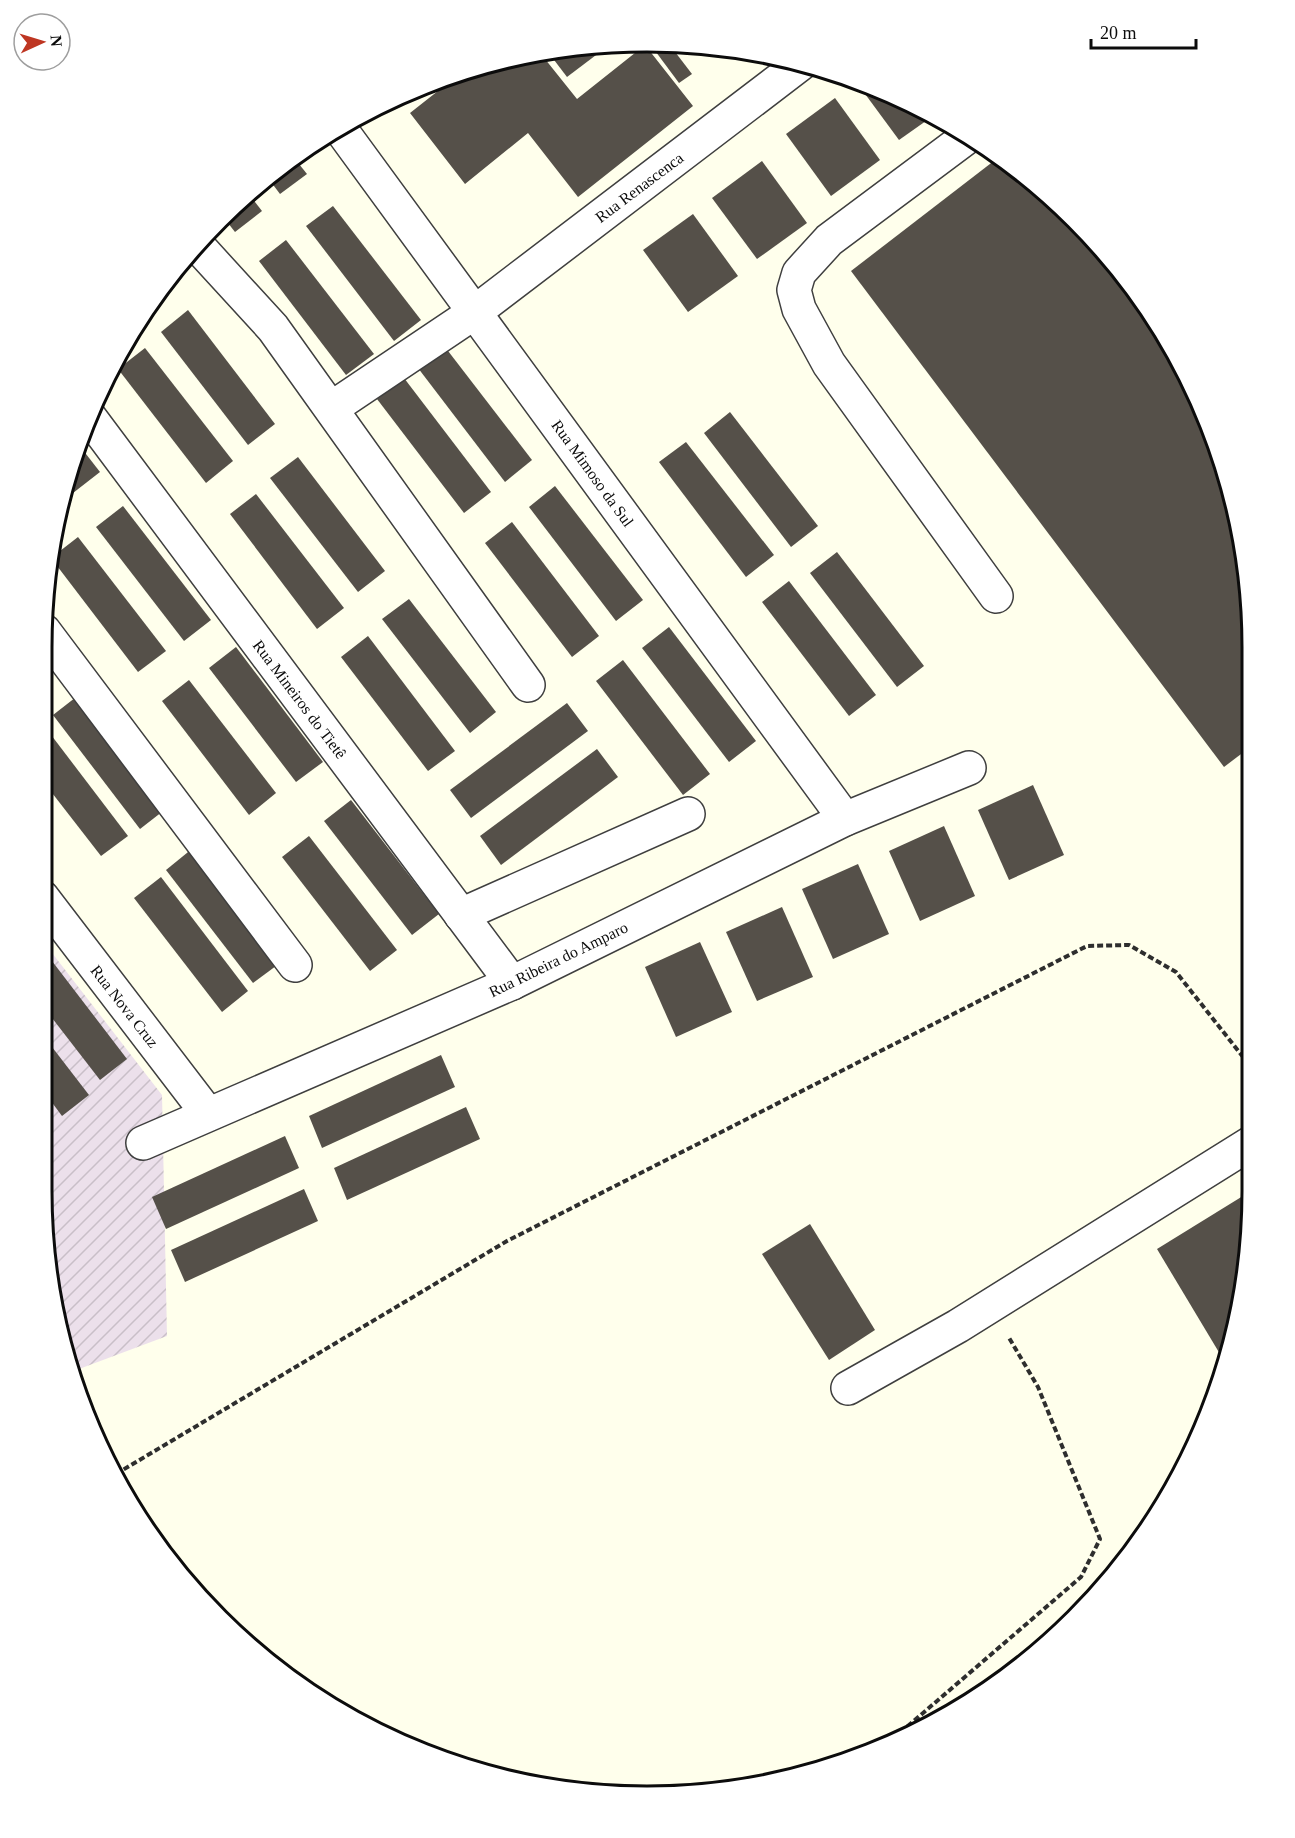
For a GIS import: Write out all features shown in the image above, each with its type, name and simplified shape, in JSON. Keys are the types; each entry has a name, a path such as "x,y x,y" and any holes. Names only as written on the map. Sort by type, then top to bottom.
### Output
{"street":[{"name":"Rua Renascenca","path":"332,408 475,312 792,71"},
{"name":"Rua Mimoso da Sul","path":"345,135 845,819"},
{"path":"961,142 830,240 799,273 794,290 799,309 829,364 996,596"},
{"path":"203,252 267,321 332,408 528,685"},
{"name":"Rua Mineiros do Tietê","path":"96,426 512,983"},
{"path":"52,655 295,965"},
{"name":"Rua Ribeira do Amparo","path":"143,1143 512,983 845,819 969,768"},
{"path":"461,915 688,814"},
{"name":"Rua Nova Cruz","path":"52,910 208,1114"},
{"path":"848,1388 990,1306 1243,1148"}],"path":[{"path":"123,1470 507,1241 1087,946 1128,945 1176,972 1243,1057"},
{"path":"909,1725 1081,1576 1100,1539 1038,1387 990,1306"}],"shaded area":[{"path":"52,953 162,1095 167,1336 80,1369 64,1307 54,1229"}],"building":[{"path":"651,52 693,106 578,197 528,133 465,184 410,113 438,91 456,84 547,62 577,99 635,53"},
{"path":"656,52 676,53 692,74 679,83"},
{"path":"596,55 567,77 554,60"},
{"path":"865,94 925,122 899,140"},
{"path":"835,98 880,160 831,196 786,134"},
{"path":"762,161 807,223 757,259 712,198"},
{"path":"992,163 1040,200 1095,255 1120,285 1163,350 1181,384 1211,456 1222,494 1231,531 1241,609 1243,753 1224,767 851,271"},
{"path":"300,165 307,174 280,194 273,185"},
{"path":"254,201 262,211 235,232 229,225"},
{"path":"333,206 421,320 394,341 306,226"},
{"path":"693,214 738,276 688,312 643,250"},
{"path":"286,240 374,354 346,375 259,261"},
{"path":"188,310 275,424 248,445 161,332"},
{"path":"445,347 532,460 505,482 418,368"},
{"path":"145,348 233,461 206,483 120,372 125,364"},
{"path":"404,378 491,492 464,513 377,399"},
{"path":"730,412 818,526 791,547 704,433"},
{"path":"686,442 774,555 746,577 659,462"},
{"path":"85,453 100,472 73,493"},
{"path":"298,457 385,571 358,592 270,478"},
{"path":"555,486 643,600 616,621 529,507"},
{"path":"256,494 344,608 317,629 230,514"},
{"path":"123,506 211,620 184,641 96,527"},
{"path":"512,522 599,636 572,657 485,543"},
{"path":"78,537 166,651 138,672 58,568 61,550"},
{"path":"837,552 924,666 897,687 810,573"},
{"path":"789,581 876,695 849,716 762,602"},
{"path":"409,599 496,712 470,733 382,619"},
{"path":"669,627 756,741 729,762 642,648"},
{"path":"368,636 455,751 428,771 341,657"},
{"path":"236,647 323,762 296,782 209,668"},
{"path":"623,660 710,774 683,795 596,681"},
{"path":"189,680 276,793 249,815 162,701"},
{"path":"80,694 167,808 140,829 53,715"},
{"path":"567,703 588,731 471,818 450,790"},
{"path":"52,736 128,836 101,856 52,793"},
{"path":"597,749 618,777 501,865 480,836"},
{"path":"1033,785 1064,855 1009,880 978,810"},
{"path":"351,800 439,914 412,935 324,821"},
{"path":"944,826 975,896 920,921 889,851"},
{"path":"309,836 397,950 370,971 282,857"},
{"path":"193,848 280,963 253,983 166,870"},
{"path":"858,864 889,934 833,959 802,889"},
{"path":"161,877 248,991 222,1012 134,898"},
{"path":"782,907 813,977 757,1001 726,932"},
{"path":"700,942 732,1012 676,1037 645,967"},
{"path":"52,961 127,1059 100,1080 52,1018"},
{"path":"52,1047 89,1095 62,1116 52,1102"},
{"path":"441,1055 455,1087 322,1148 309,1116"},
{"path":"466,1107 480,1139 347,1200 334,1168"},
{"path":"285,1136 299,1168 166,1229 152,1197"},
{"path":"304,1189 318,1221 185,1282 171,1250"},
{"path":"1243,1196 1237,1268 1231,1307 1219,1353 1157,1249"},
{"path":"810,1224 875,1330 829,1360 762,1254"}]}
